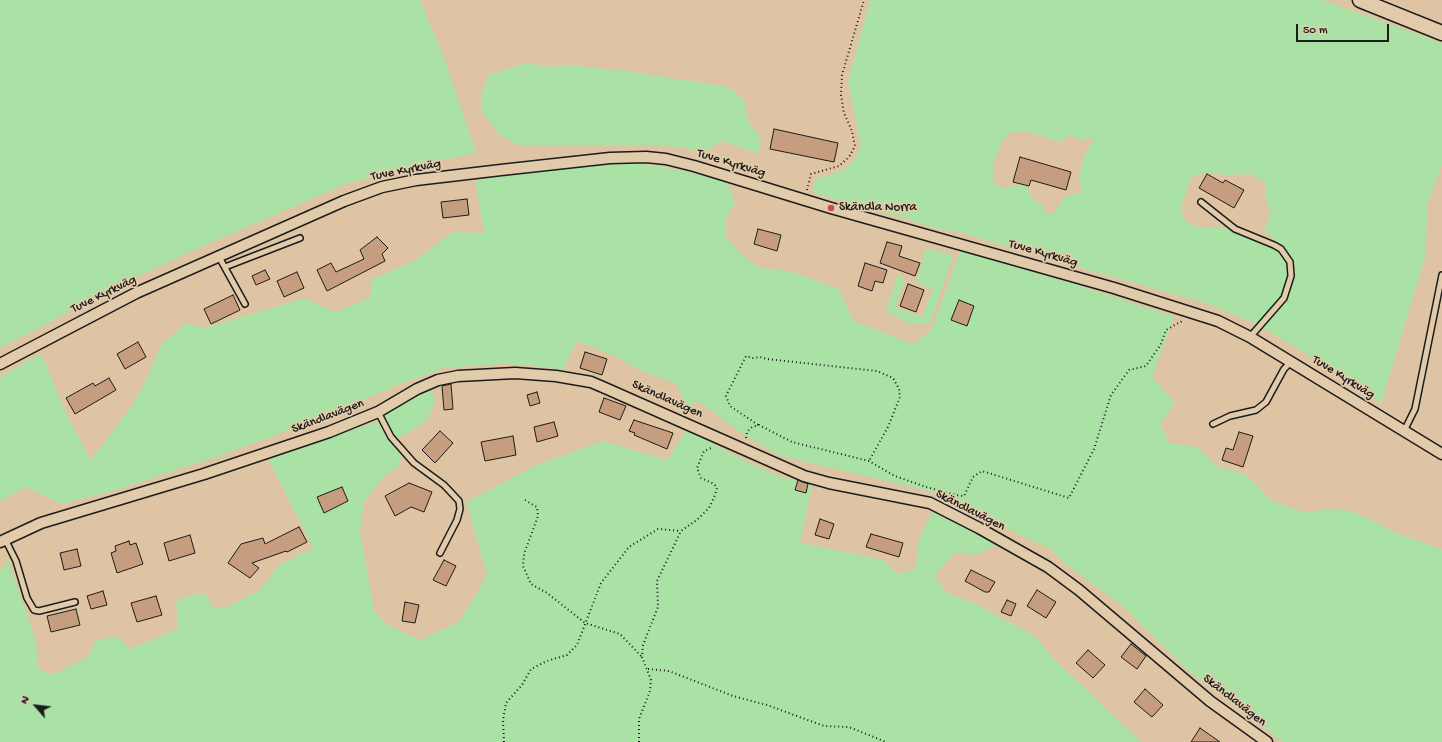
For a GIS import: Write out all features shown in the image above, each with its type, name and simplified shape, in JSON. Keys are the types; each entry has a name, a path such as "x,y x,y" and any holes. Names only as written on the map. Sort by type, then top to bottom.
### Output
{"main road":[{"path":"1360,0 1442,34"}],"street":[{"name":"Tuve Kyrkväg","path":"0,364 136,293 344,201 392,184 592,160 646,157 666,159 694,166 804,200 1114,288 1218,321 1250,337 1442,454"},
{"name":"Skändlavägen","path":"2,541 41,523 279,450 353,423 378,412 417,388 438,380 458,376 501,374 556,376 598,385 743,450 810,478 930,503 979,528 1048,567 1079,590 1210,701 1266,742"}],"lane":[{"path":"1201,202 1235,229 1281,249 1290,262 1290,284 1284,298 1250,337"},
{"path":"224,267 300,238"},
{"path":"219,257 244,304"},
{"path":"1404,431 1415,409 1442,275"},
{"path":"1213,424 1230,416 1256,410 1266,402 1284,369 1291,362"},
{"path":"378,412 391,437 414,463 444,485 459,501 460,509 457,520 440,553"},
{"path":"2,541 16,561 27,598 34,610 40,612 75,602"}],"path":[{"path":"804,200 811,174 839,166 849,157 855,146 852,131 844,113 841,95 842,75 864,0"},
{"path":"869,460 888,427 900,397 899,389 893,378 877,371 746,356 726,396 730,406 758,425 792,442 869,460 895,476 926,487 964,496 973,477 982,471 1069,498 1094,449 1111,395 1129,370 1146,366 1161,344 1166,330 1182,322 1184,310"},
{"path":"743,450 747,432 752,426 758,425"},
{"path":"642,657 643,645 658,607 657,581 681,531 698,519 709,508 716,495 717,488 714,484 701,478 697,468 704,451 710,448 718,448"},
{"path":"525,500 536,507 538,516 524,554 526,574 531,584 547,593 585,623 620,634 642,657 648,669 650,685 639,719 639,742"},
{"path":"504,742 503,720 506,703 522,685 531,669 547,661 567,655 577,645 601,583 629,547 658,529 681,531"},
{"path":"648,669 669,671 733,696 824,726 850,727 886,742"}],"green space":[{"path":"0,0 420,0 444,58 476,152 346,184 194,250 116,287 0,348"},
{"path":"870,0 1323,0 1442,43 1442,165 1427,205 1426,254 1381,404 1369,394 1292,345 1250,321 1202,302 1021,251 960,232 937,229 904,218 813,193 813,183 819,177 827,176 844,169 854,160 860,150 858,130 848,82","holes":["1013,131 1027,131 1060,142 1066,139 1069,134 1077,139 1084,140 1090,137 1093,139 1084,157 1079,176 1082,195 1076,193 1065,196 1054,213 1044,214 1044,206 1033,200 1027,186 1022,184 1003,188 993,183 994,163 1000,145 1008,134","1204,172 1227,175 1250,174 1266,183 1265,197 1269,207 1270,216 1264,229 1268,234 1273,235 1269,246 1225,228 1200,228 1186,222 1182,213 1182,204 1191,177"]},
{"path":"526,63 550,67 566,65 626,71 729,87 744,100 748,122 759,135 760,154 722,141 704,153 685,148 656,145 520,146 501,136 482,112 482,93 489,75"},
{"path":"611,162 653,165 698,174 727,183 735,203 726,219 725,236 742,255 760,268 781,270 798,274 839,289 853,321 913,344 932,329 960,251 1078,285 1174,317 1152,377 1175,403 1161,423 1168,443 1198,447 1217,466 1246,475 1272,501 1303,512 1329,509 1352,511 1401,535 1442,549 1442,742 1283,742 1186,669 1119,603 1064,563 1051,549 1016,533 968,506 925,490 781,456 747,437 698,401 687,409 677,384 640,370 615,356 577,341 563,370 529,365 500,364 444,368 395,386 331,414 222,455 116,490 61,504 26,487 0,501 0,377 25,362 42,354 66,414 91,460 133,404 146,380 161,345 186,323 205,328 304,298 335,312 370,298 372,279 414,261 453,232 484,233 475,178 540,169"},
{"path":"926,248 948,254 953,257 930,323 907,323 886,311 898,274 905,279 895,307 922,317 933,289 916,283"},
{"path":"431,389 435,400 428,419 408,433 394,440 403,453 398,467 384,476 364,502 360,531 374,611 389,626 420,640 460,621 487,575 466,502 539,464 603,441 667,460 688,428 727,452 777,476 812,485 800,543 884,560 898,574 915,569 919,539 933,510 1000,543 975,555 955,553 935,575 945,592 974,603 1035,636 1053,658 1141,742 0,742 0,571 8,560 36,641 38,668 52,675 88,657 95,641 116,636 130,649 178,629 176,602 190,595 205,593 213,607 224,608 260,590 280,564 313,548 267,456 376,422 404,401"}],"building":[{"path":"774,129 838,143 834,162 770,149"},
{"path":"1020,157 1071,172 1066,190 1031,180 1029,186 1013,182"},
{"path":"1207,174 1223,183 1225,180 1244,190 1234,208 1199,188"},
{"path":"467,199 469,215 443,218 441,202"},
{"path":"758,229 781,235 777,251 754,244"},
{"path":"377,237 388,248 382,254 385,261 327,291 317,270 331,263 336,272 364,259 360,250"},
{"path":"887,242 902,246 899,256 920,263 915,276 880,263"},
{"path":"865,263 887,270 883,283 875,281 872,291 858,286"},
{"path":"265,270 270,279 256,285 252,276"},
{"path":"297,272 304,288 284,297 277,281"},
{"path":"908,284 924,290 916,312 900,306"},
{"path":"233,295 240,310 211,324 204,309"},
{"path":"959,300 974,306 967,326 951,320"},
{"path":"138,342 146,357 125,369 117,354"},
{"path":"585,352 607,359 602,375 580,368"},
{"path":"109,378 116,390 75,414 66,398 93,383 95,386"},
{"path":"451,384 453,409 444,410 442,386"},
{"path":"537,392 540,403 530,406 527,395"},
{"path":"604,398 626,406 620,420 599,412"},
{"path":"634,420 673,433 667,449 634,435 635,433 629,431"},
{"path":"554,422 558,436 537,442 534,427"},
{"path":"440,431 453,443 435,463 422,450"},
{"path":"1239,432 1253,436 1243,467 1222,460 1226,448 1233,450"},
{"path":"513,436 516,455 485,461 481,442"},
{"path":"798,480 808,484 806,493 795,490"},
{"path":"409,483 432,492 424,512 411,507 395,516 385,496"},
{"path":"342,487 348,501 324,513 317,497"},
{"path":"820,519 834,524 829,539 815,535"},
{"path":"299,527 307,542 287,552 286,551 252,563 259,568 250,578 228,563 241,544 263,538 265,544"},
{"path":"871,534 903,543 899,557 866,547"},
{"path":"190,535 195,553 169,561 164,543"},
{"path":"129,541 130,545 136,543 143,564 117,573 111,553 116,551 115,546"},
{"path":"77,549 81,566 64,570 60,553"},
{"path":"444,560 456,566 446,586 433,580"},
{"path":"971,570 995,582 989,592 985,592 965,581"},
{"path":"1037,590 1056,602 1046,618 1027,606"},
{"path":"103,591 107,605 91,609 87,596"},
{"path":"156,596 162,615 137,622 131,603"},
{"path":"1007,600 1016,604 1011,616 1001,612"},
{"path":"405,602 419,605 415,623 402,621"},
{"path":"76,609 80,625 51,632 47,616"},
{"path":"1131,644 1146,656 1137,669 1121,657"},
{"path":"1088,650 1105,665 1093,678 1076,663"},
{"path":"1145,689 1163,705 1152,717 1134,702"},
{"path":"1200,728 1220,742 1191,742"}],"place":[{"name":"Skändla Norra","path":"831,208"}]}
